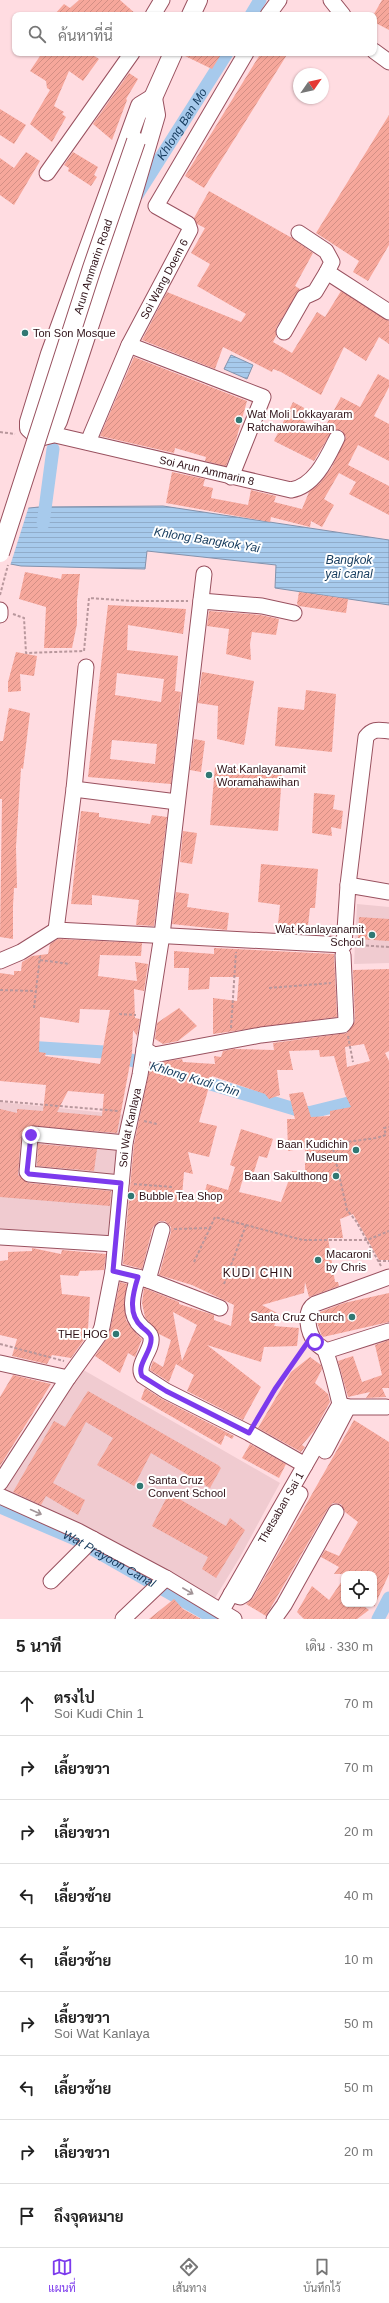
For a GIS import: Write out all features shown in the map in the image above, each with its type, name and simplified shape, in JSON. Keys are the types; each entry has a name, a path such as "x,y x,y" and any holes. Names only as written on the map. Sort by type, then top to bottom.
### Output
{"main road":[{"path":"192,12 198,0"},
{"name":"Arun Ammarin Road","path":"0,553 92,268 136,141 172,56"},
{"path":"153,98 156,115 132,197 58,421 51,434 39,437 32,433 29,428 29,422 50,354 140,106 153,98"}],"street":[{"path":"155,12 162,0"},
{"path":"270,12 279,0"},
{"path":"331,0 341,12"},
{"path":"377,53 389,62"},
{"path":"47,172 130,56"},
{"name":"Soi Wang Doem 6","path":"88,442 129,345 190,230 188,224 156,206 244,56"},
{"path":"284,332 304,297 315,292 332,262 326,251 299,233"},
{"path":"327,272 387,307"},
{"path":"129,345 263,397 231,477"},
{"name":"Soi Arun Ammarin 8","path":"51,434 291,490 303,486 323,466 337,438"},
{"name":"Soi Wat Kanlaya","path":"0,1483 68,1378 99,1335 102,1327 113,1271 126,1143 140,1075 162,935 204,574"},
{"path":"201,601 262,606 294,613"},
{"path":"56,930 74,789 86,667"},
{"path":"144,1051 154,1055 261,1035 340,1027 346,1022 344,950 348,885 366,737 370,732 377,730 389,731"},
{"path":"74,789 177,802"},
{"path":"348,885 389,892"},
{"path":"0,961 21,952 56,930 237,939 344,950"},
{"path":"121,1183 29,1174 27,1172 30,1137 33,1134 126,1143"},
{"path":"162,1230 143,1279 133,1294 136,1320 150,1334 152,1340 141,1370 141,1374 166,1391 249,1433 305,1465"},
{"path":"0,1238 115,1244"},
{"path":"113,1271 143,1279 220,1308"},
{"path":"231,1594 240,1597 245,1594 344,1406 326,1351 315,1342 312,1336 308,1320 310,1307 388,1277"},
{"path":"326,1351 389,1331"},
{"path":"0,1363 68,1378"},
{"path":"344,1406 386,1407"},
{"name":"Thetsaban Sai 1","path":"228,1615 231,1594 305,1465 344,1406"},
{"path":"0,1496 89,1543 166,1578 228,1615"},
{"path":"274,1619 284,1605 336,1512"},
{"path":"51,1581 89,1543"},
{"path":"123,1619 166,1578"}],"path":[{"path":"0,595 6,570"},
{"path":"2,613 24,618 26,653 84,651 89,598 133,601 201,601"},
{"path":"34,1008 43,939"},
{"path":"230,1041 237,939"},
{"path":"344,950 389,947"},
{"path":"40,960 70,964"},
{"path":"269,988 344,982"},
{"path":"0,990 36,991"},
{"path":"119,1014 149,1016"},
{"path":"346,1022 353,1062"},
{"path":"0,1101 132,1112"},
{"path":"388,1277 348,1210 332,1144 376,1138 386,1135 384,1128 389,1127"},
{"path":"121,1183 173,1187"},
{"path":"194,1262 215,1218 303,1240 367,1240 389,1231"},
{"path":"224,1284 246,1225"},
{"path":"162,1230 210,1228"},
{"path":"378,1261 389,1261"},
{"path":"249,1433 275,1389 312,1336"},
{"path":"0,1344 77,1365"}],"shaded area":[{"name":"Wat Kanlayanamit School","path":"357,904 389,907 389,963 354,964"},
{"path":"0,1102 127,1115 114,1246 0,1234"},
{"name":"Santa Cruz Convent School","path":"80,1368 280,1483 240,1557 215,1598 113,1541 40,1506 0,1490"}],"water":[{"path":"231,355 253,365 247,379 224,369"},
{"name":"Bangkok yai canal","path":"163,506 389,540 389,605 275,588 276,565 147,551 145,569 21,566 0,562 0,511 39,507"}],"pier":[{"path":"29,506 10,566 0,564 0,509"}],"building":[{"path":"79,0 120,0 134,12 57,12 64,4 70,8"},
{"path":"382,0 389,0 389,30 377,24 377,12 375,12"},
{"path":"40,56 94,56 99,59 83,81 69,71 54,106 64,112 62,114 66,117 52,142 30,124 50,90 47,88 46,81 30,71"},
{"path":"185,56 220,56 212,69"},
{"path":"259,56 286,56 204,188 185,176"},
{"path":"129,73 138,79 126,99 127,100 112,140 93,124"},
{"path":"0,109 26,125 14,144 0,135"},
{"path":"389,115 389,245 368,281 353,272 359,261 316,233"},
{"path":"26,152 40,161 14,205 0,195 0,158 14,168"},
{"path":"73,152 98,167 94,175 97,177 91,186 68,171 69,168 64,165"},
{"path":"209,191 292,238 313,253 295,286 300,289 276,328 276,336 273,342 292,353 317,312 325,317 341,291 389,321 389,344 379,337 366,361 344,347 321,395 281,372 273,369 272,372 223,347 215,369 142,340 167,292 241,322 246,314 197,286 210,264 191,253 205,228 197,224 194,218"},
{"path":"134,357 247,401 236,440 226,466 205,461 206,457 175,448 174,453 100,436"},
{"path":"378,374 389,380 389,387 374,416 389,424 389,461 358,445 348,465 389,486 389,515 349,494 356,482 339,473 324,499 334,505 322,527 311,521 310,527 271,517 270,522 166,503 172,472 205,479 203,486 213,488 211,498 248,505 251,490 276,496 274,502 302,509 309,492 320,483 332,467 346,437 341,430 332,431 314,461 274,441 293,402 308,410 303,421 323,431 341,397 360,407"},
{"path":"25,572 61,579 62,574 80,574 77,600 77,624 72,648 44,648 46,607 19,599"},
{"path":"299,592 348,599 346,613 299,606 297,604"},
{"path":"108,605 186,609 183,634 128,625 127,650 178,656 175,691 181,692 171,784 88,777","holes":["117,673 164,679 161,702 115,695","112,740 157,744 155,764 110,759"]},
{"path":"209,611 261,615 279,619 276,635 252,632 250,644 251,660 226,654 229,629 207,626"},
{"path":"16,652 37,656 34,676 20,674 21,691 8,692 8,682"},
{"path":"202,672 254,681 244,745 217,739 218,706 198,703"},
{"path":"306,690 336,694 332,752 275,746 278,707 304,710"},
{"path":"9,708 30,713 23,769 21,768 16,847 17,888 14,888 13,939 0,937 2,799 0,799 0,741 3,741"},
{"path":"194,739 205,741 201,772 190,770"},
{"path":"215,767 282,773 278,831 210,825"},
{"path":"314,793 335,795 333,809 343,811 341,829 331,827 332,836 312,833"},
{"path":"81,811 99,813 99,817 150,824 152,815 167,817 154,926 136,925 139,900 92,895 92,905 71,904"},
{"path":"183,831 197,833 192,864 180,862"},
{"path":"261,864 318,869 315,908 310,908 307,934 277,933 280,905 258,902"},
{"path":"176,892 189,894 187,907 229,913 227,930 172,924"},
{"path":"359,917 389,919 389,941 358,939"},
{"path":"58,939 142,943 141,956 100,955 98,976 137,981 135,962 148,964 144,991 134,989 135,1018 140,1019 137,1036 133,1030 132,1053 117,1133 30,1126 21,1136 18,1175 28,1183 111,1191 110,1206 0,1197 0,1109 17,1113 17,1109 43,1111 46,1085 0,1081 0,973 14,975 14,971 21,971 22,962 32,956 48,954 50,944","holes":["80,1009 110,1010 100,1064 45,1056 46,1053 39,1052 40,1017 79,1023","68,1091 104,1094 102,1116 57,1112"]},
{"path":"214,948 334,954 337,1017 213,1034 213,998 237,1001 239,977 210,977 209,989 188,990 189,968 174,968 174,951 214,954"},
{"path":"389,969 389,1051 385,1053 389,1061 389,1260 379,1260 353,1214 340,1219 343,1238 328,1238 335,1282 338,1282 339,1286 309,1297 305,1282 304,1293 262,1305 279,1314 274,1326 299,1328 297,1346 264,1347 261,1362 207,1345 261,1387 243,1420 187,1391 194,1375 176,1364 169,1382 150,1370 153,1361 163,1367 171,1340 159,1334 145,1317 142,1303 144,1288 179,1302 179,1304 214,1315 214,1320 231,1326 234,1305 192,1285 159,1275 171,1232 171,1227 165,1221 159,1221 153,1227 142,1269 123,1264 134,1144 151,1063 182,1059 183,1062 215,1064 214,1056 221,1057 223,1051 233,1049 274,1050 273,1043 347,1033 355,1021 353,970","holes":["364,1044 370,1061 347,1067 345,1047","319,1050 320,1057 334,1056 345,1094 351,1107 330,1111 330,1116 311,1117 303,1092 289,1094 295,1119 287,1119 288,1151 305,1148 305,1171 292,1171 281,1202 239,1192 245,1172 253,1175 259,1156 267,1158 273,1139 241,1129 230,1165 235,1167 228,1190 207,1184 203,1198 182,1196 184,1172 193,1174 188,1152 209,1157 217,1126 199,1122 212,1076 265,1094 269,1099 280,1095 277,1070 293,1070 289,1051","173,1312 197,1325 182,1361"]},
{"path":"179,1008 197,1026 178,1041 163,1044 155,1039 157,1023"},
{"path":"38,1144 97,1149 94,1171 37,1166"},
{"path":"32,1248 61,1254 62,1250 106,1254 104,1270 80,1271 78,1276 60,1275 62,1294 90,1297 88,1329 91,1330 71,1358 52,1355 47,1364 12,1356 17,1339 0,1335 0,1261 8,1260 8,1252 32,1251"},
{"path":"120,1282 127,1284 124,1303 126,1320 131,1328 142,1339 135,1357 128,1353 120,1373 95,1356 106,1340 110,1330"},
{"name":"Santa Cruz Church","path":"389,1293 389,1322 323,1337 321,1334 317,1322 320,1312 344,1303"},
{"path":"389,1340 389,1388 382,1388 386,1397 366,1398 370,1392 348,1397 338,1361 353,1356 362,1382 382,1375 375,1345"},
{"path":"310,1357 321,1365 322,1369 315,1383 328,1394 330,1402 314,1431 302,1445 305,1447 301,1452 258,1428 291,1372"},
{"path":"13,1375 51,1384 0,1466 0,1397"},
{"path":"145,1388 162,1399 234,1436 232,1439 225,1435 221,1445 141,1399"},
{"path":"88,1391 218,1465 221,1468 210,1488 151,1453 134,1486 97,1465 113,1438 86,1422 53,1483 85,1500 78,1515 46,1496 41,1505 13,1492 54,1421 65,1427"},
{"path":"354,1420 389,1442 389,1574 377,1600 377,1571 341,1571 341,1574 334,1574 339,1567 321,1557 325,1550 339,1556 358,1522 345,1512 341,1504 333,1503 328,1508 266,1616 246,1604 253,1598"},
{"path":"250,1444 286,1464 279,1478 242,1458"},
{"path":"169,1493 226,1526 230,1518 245,1530 216,1578 202,1569 208,1557 152,1526"},
{"path":"341,1582 341,1607 365,1607 369,1610 357,1619 304,1619 297,1612 312,1586 329,1600"},
{"path":"174,1599 183,1609 201,1619 149,1619"}],"waterway":[{"name":"Khlong Ban Mo","path":"253,12 260,0"},
{"name":"Khlong Ban Mo","path":"137,195 225,56"},
{"path":"43,524 53,449"},
{"name":"Khlong Kudi Chin","path":"0,1052 11,1046 104,1052 168,1071"},
{"name":"Khlong Kudi Chin","path":"194,1079 308,1113 389,1093"},
{"name":"Wat Prayoon Canal","path":"0,1507 75,1539 215,1619"},
{"name":"Wat Prayoon Canal","path":"378,1619 389,1598"}],"place":[{"name":"Ton Son Mosque","path":"25,333"},
{"name":"Wat Moli Lokkayaram Ratchaworawihan","path":"239,420"},
{"name":"Wat Kanlayanamit Woramahawihan","path":"209,775"},
{"name":"Wat Kanlayanamit School","path":"372,935"},
{"name":"Baan Kudichin Museum","path":"356,1150"},
{"name":"Baan Sakulthong","path":"336,1176"},
{"name":"Bubble Tea Shop","path":"131,1196"},
{"name":"Macaroni by Chris","path":"318,1260"},
{"name":"Santa Cruz Church","path":"352,1317"},
{"name":"THE HOG","path":"116,1334"},
{"name":"Santa Cruz Convent School","path":"140,1486"}],"district":[{"name":"KUDI CHIN","path":"258,1273"}],"route":[{"path":"31,1135 27,1172 30,1175 121,1183 113,1271 138,1277 132,1302 134,1313 136,1320 150,1334 152,1340 140,1372 142,1376 166,1391 249,1433 275,1389 302,1348 312,1336 315,1342"}],"water label":[{"name":"Khlong Bangkok Yai","path":"207,540"}]}
